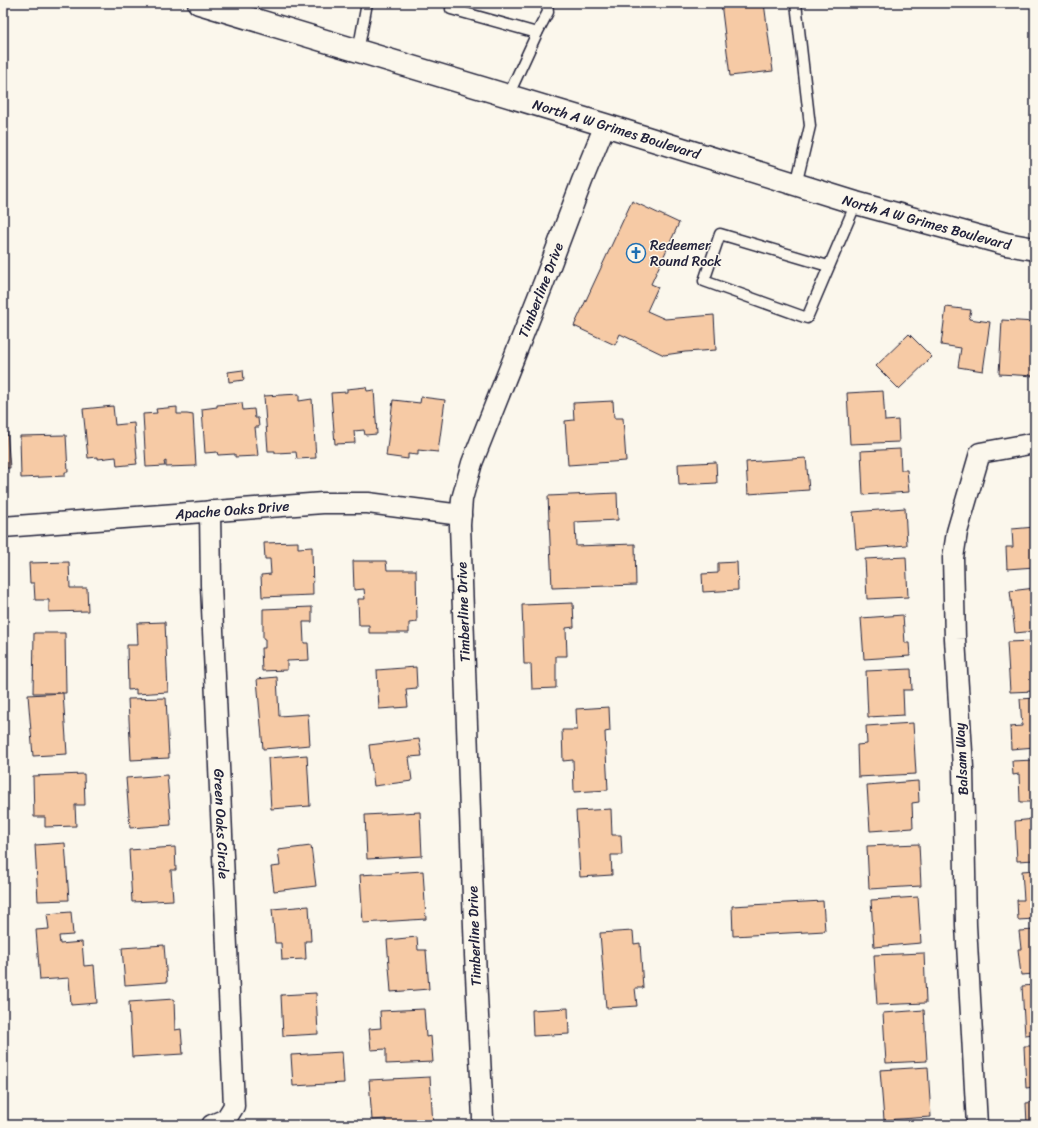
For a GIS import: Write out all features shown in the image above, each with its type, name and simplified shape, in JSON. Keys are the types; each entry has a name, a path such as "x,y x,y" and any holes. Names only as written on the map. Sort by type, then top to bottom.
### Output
{"main road":[{"name":"North A W Grimes Boulevard","path":"199,3 605,125 856,203 1006,244 1035,249"}],"street":[{"name":"Timberline Drive","path":"482,1125 483,1118 475,955 460,540 462,499 472,463 605,125"},
{"name":"Balsam Way","path":"977,1125 966,925 962,768 955,639 953,558 957,532 980,453 1035,443"},
{"name":"Apache Oaks Drive","path":"3,527 323,503 368,503 461,515"},
{"name":"Green Oaks Circle","path":"210,511 212,601 234,1106 226,1119 212,1125"}],"lane":[{"path":"358,52 367,3"},
{"path":"508,96 536,33 548,12 547,3"},
{"path":"796,3 810,126 796,185"},
{"path":"452,9 536,33"},
{"path":"828,266 720,234 704,281 807,318 856,203"}],"building":[{"path":"721,3 764,3 773,71 730,76"},
{"name":"Redeemer Round Rock","path":"632,201 679,223 651,284 658,287 647,311 665,319 714,315 716,350 664,355 620,334 615,345 574,326"},
{"path":"946,307 971,310 969,319 990,322 983,371 958,367 961,348 941,345"},
{"path":"1002,320 1035,322 1035,376 999,374"},
{"path":"909,334 932,357 899,389 876,366"},
{"path":"243,370 244,380 229,382 228,372"},
{"path":"366,387 367,391 374,390 377,434 365,435 364,430 354,431 355,443 335,444 331,393 347,392 347,389"},
{"path":"883,391 885,421 898,420 899,442 850,444 847,393"},
{"path":"299,394 299,401 312,399 316,458 297,459 296,452 275,453 275,451 268,451 264,396"},
{"path":"421,397 445,400 438,452 418,450 418,455 408,454 408,459 386,456 393,400 420,403"},
{"path":"613,401 614,418 623,418 626,461 568,465 565,421 574,420 573,403"},
{"path":"242,403 243,410 254,409 255,418 258,418 259,427 255,427 258,456 235,457 235,454 218,455 217,452 205,453 202,409 217,407 217,405"},
{"path":"113,406 115,425 134,423 137,464 117,466 116,457 98,459 98,457 88,458 83,409"},
{"path":"177,407 177,414 193,415 196,466 166,467 166,461 164,462 165,466 146,467 143,414 157,413 156,409"},
{"path":"3,431 7,431 10,468 3,468"},
{"path":"66,435 68,472 65,472 65,476 21,478 20,436"},
{"path":"900,449 901,470 907,470 909,492 863,495 861,451"},
{"path":"806,458 809,490 748,494 746,462"},
{"path":"716,462 717,483 679,485 678,464"},
{"path":"617,493 618,520 575,522 576,546 635,544 636,585 552,588 548,496"},
{"path":"905,508 907,545 856,549 853,512"},
{"path":"1035,527 1035,567 1007,569 1006,547 1013,547 1012,529"},
{"path":"298,542 298,548 312,547 313,595 262,597 261,575 271,574 270,559 265,559 264,543"},
{"path":"906,557 908,597 867,599 865,559"},
{"path":"353,561 386,561 387,570 416,570 417,622 409,623 409,633 369,633 369,625 359,625 358,599 365,599 364,589 354,590"},
{"path":"69,562 70,588 87,588 88,611 49,612 49,600 35,600 34,583 30,583 29,563"},
{"path":"737,562 738,590 703,592 702,574 718,573 718,563"},
{"path":"1035,588 1035,631 1015,633 1010,591"},
{"path":"573,603 574,627 566,628 567,656 556,656 556,688 532,689 531,664 524,664 522,605"},
{"path":"312,607 312,622 303,622 304,643 308,643 309,660 287,661 287,670 262,671 261,648 265,648 265,639 263,639 263,609"},
{"path":"903,615 905,643 909,643 910,656 864,659 861,618"},
{"path":"165,622 168,692 136,694 136,689 128,690 127,645 138,645 137,623"},
{"path":"34,633 65,633 66,693 33,693"},
{"path":"1035,641 1035,691 1010,692 1007,642"},
{"path":"416,667 417,688 406,689 408,707 379,709 377,670"},
{"path":"911,669 912,690 903,690 904,715 868,717 866,671"},
{"path":"277,677 279,716 308,714 310,745 263,749 257,679"},
{"path":"63,693 67,754 33,756 28,695"},
{"path":"166,698 169,758 131,760 128,699"},
{"path":"1035,698 1035,747 1011,749 1010,727 1022,726 1020,699"},
{"path":"609,707 610,731 605,732 608,790 574,792 573,760 563,761 562,730 577,730 576,709"},
{"path":"913,723 916,774 858,777 857,745 867,744 866,726"},
{"path":"419,739 422,756 409,757 412,781 374,786 369,745"},
{"path":"307,755 310,806 271,809 268,758"},
{"path":"1035,760 1035,802 1020,802 1019,774 1013,775 1012,761"},
{"path":"84,774 85,805 75,805 76,826 45,827 45,817 34,817 33,776"},
{"path":"167,775 171,825 130,828 126,778"},
{"path":"918,781 919,802 912,803 913,828 870,831 867,785"},
{"path":"611,809 612,835 621,835 622,855 611,855 612,875 580,877 576,811"},
{"path":"420,812 422,856 367,859 365,815"},
{"path":"1035,819 1035,860 1017,861 1015,821"},
{"path":"65,843 69,900 38,901 35,845"},
{"path":"919,844 921,886 869,889 867,846"},
{"path":"311,846 316,886 274,891 271,867 280,866 278,850"},
{"path":"175,847 176,870 171,870 173,900 132,902 129,850"},
{"path":"1035,870 1035,919 1018,920 1017,900 1024,900 1022,871"},
{"path":"423,871 426,919 363,923 360,875"},
{"path":"918,897 921,943 874,947 871,900"},
{"path":"823,901 825,931 733,936 732,906"},
{"path":"309,906 311,941 305,941 306,959 282,960 281,943 275,943 272,909"},
{"path":"71,912 73,935 59,936 60,944 82,942 84,966 94,965 97,1003 71,1005 69,978 40,980 36,930 49,929 47,914"},
{"path":"1035,930 1035,974 1021,975 1018,949 1021,949 1019,931"},
{"path":"633,931 634,944 640,943 643,988 635,988 637,1006 606,1008 600,933"},
{"path":"417,937 418,950 426,950 429,989 391,992 387,940"},
{"path":"164,945 167,982 125,985 122,948"},
{"path":"924,953 926,1003 877,1005 874,955"},
{"path":"1035,985 1035,1034 1025,1035 1022,986"},
{"path":"316,993 318,1034 283,1036 281,995"},
{"path":"174,999 175,1030 181,1029 183,1054 132,1057 129,1002"},
{"path":"568,1008 569,1034 533,1036 532,1010"},
{"path":"424,1009 426,1037 431,1036 433,1062 386,1064 386,1049 371,1050 369,1029 381,1028 380,1011"},
{"path":"924,1010 927,1061 886,1063 883,1013"},
{"path":"1024,1046 1035,1046 1035,1087 1026,1088"},
{"path":"342,1052 344,1083 293,1086 291,1055"},
{"path":"928,1067 931,1117 884,1120 880,1070"},
{"path":"430,1077 433,1125 386,1125 386,1119 372,1120 369,1080"},
{"path":"1035,1102 1035,1125 1027,1125 1026,1103"}],"place":[{"name":"Redeemer Round Rock","path":"636,253"}]}
